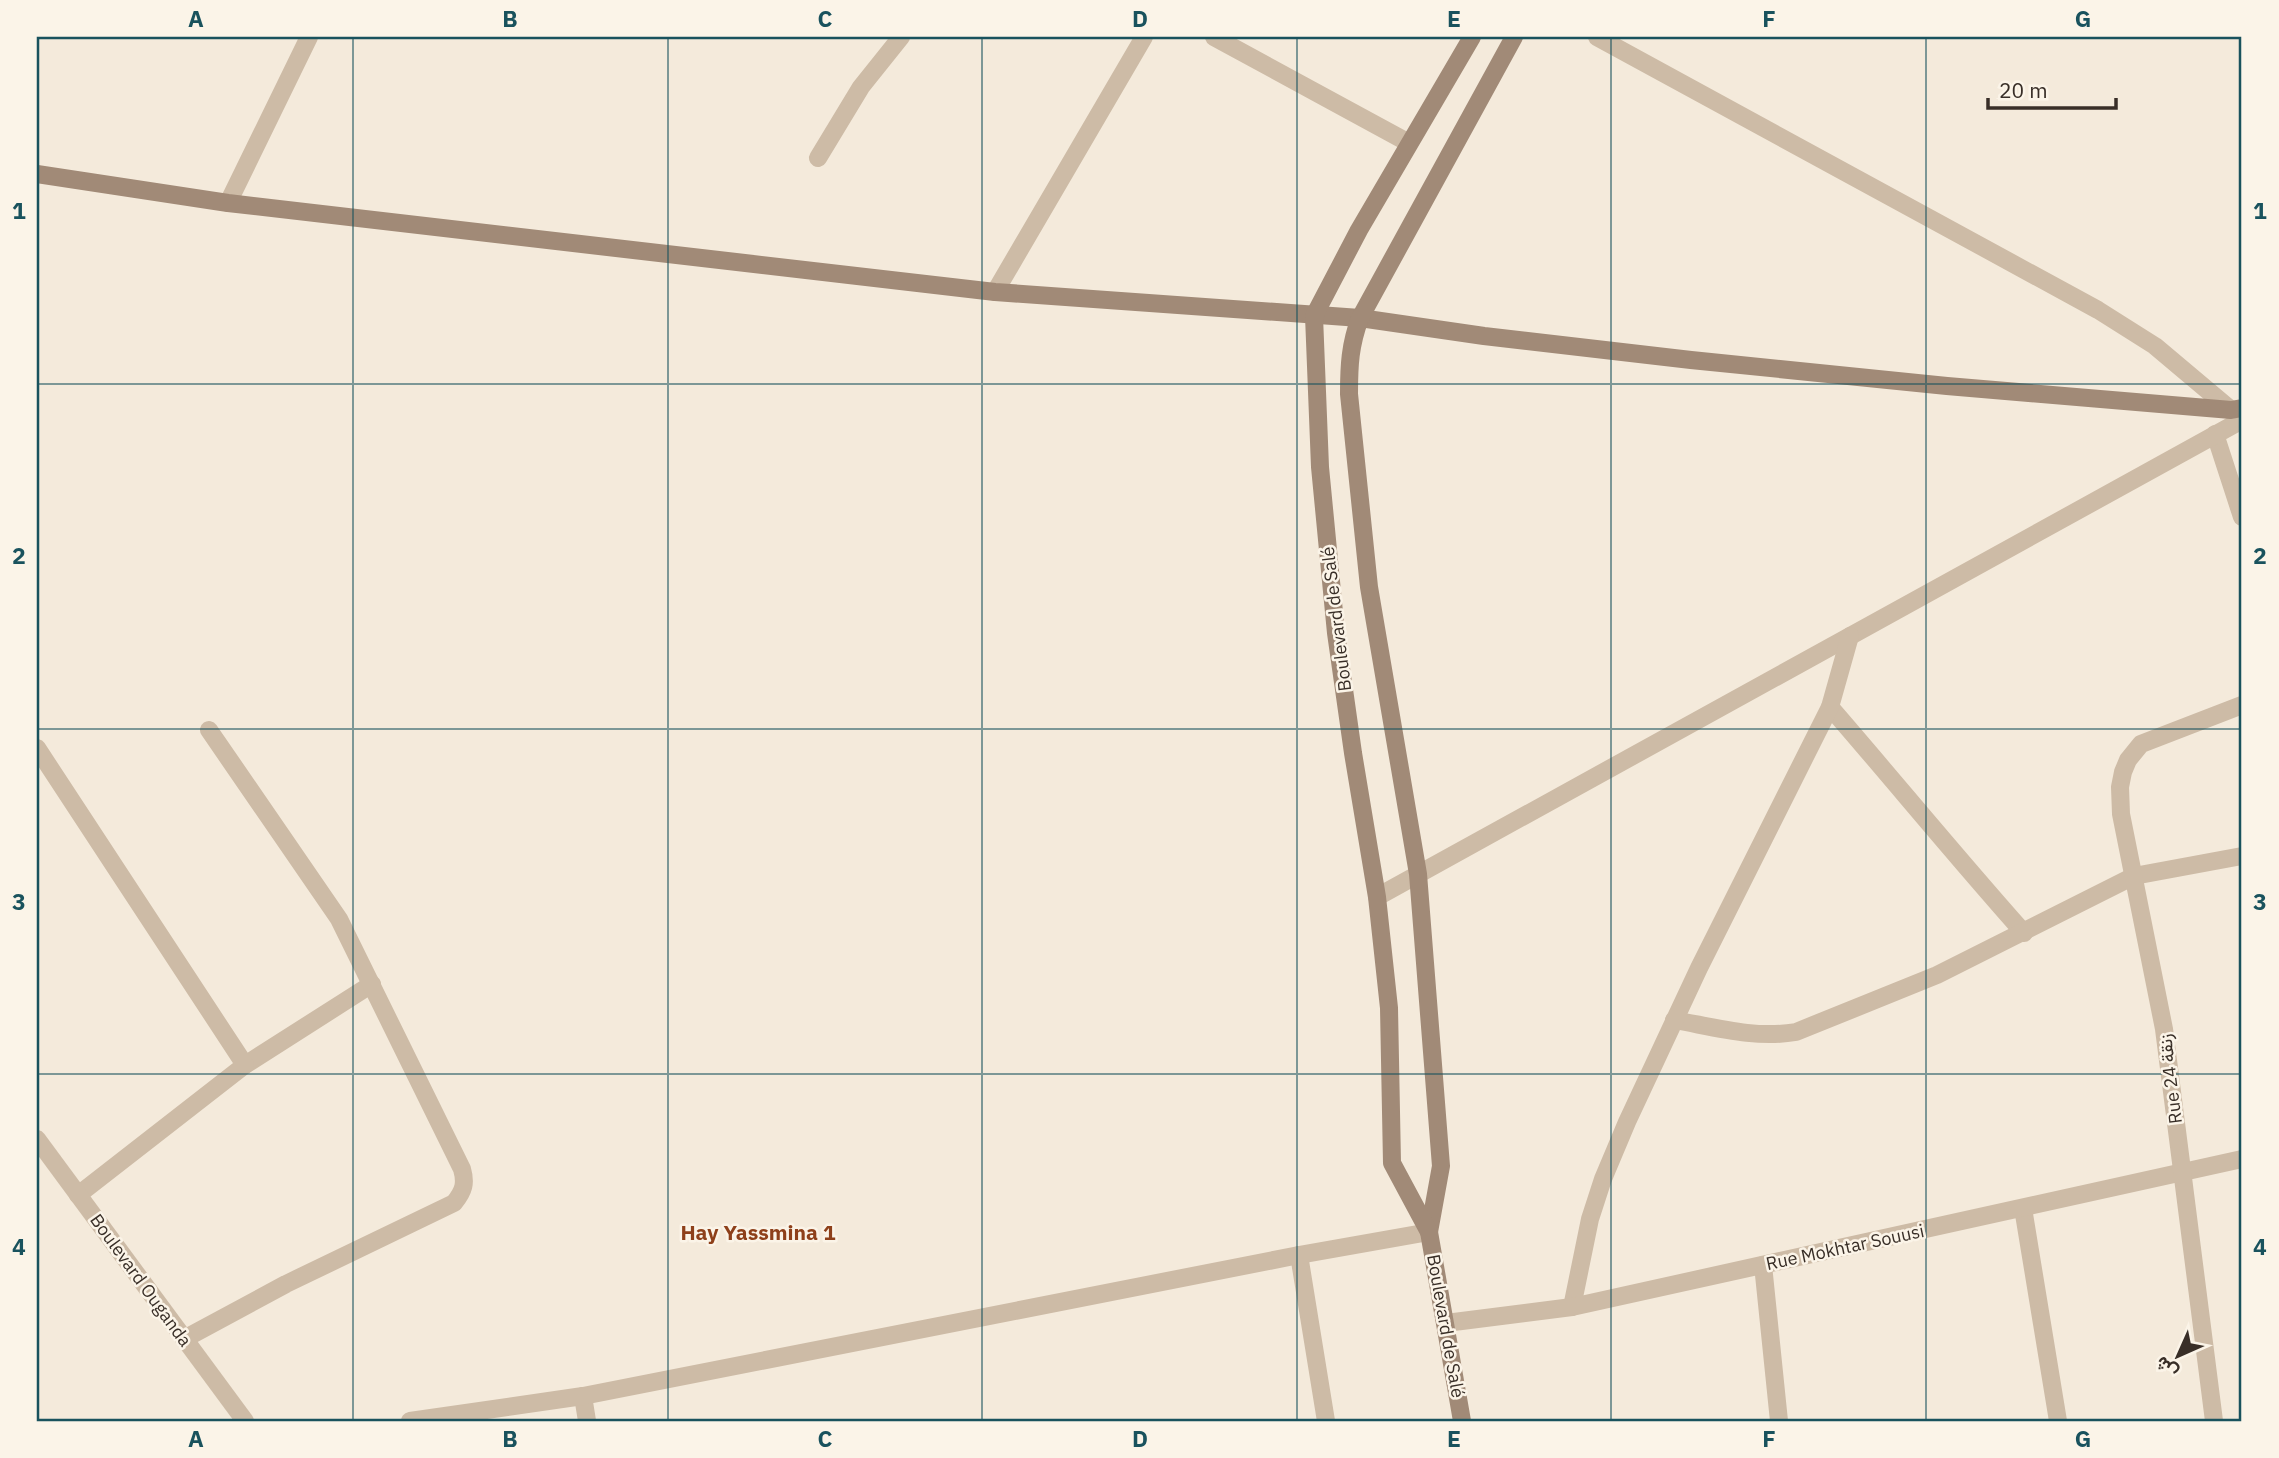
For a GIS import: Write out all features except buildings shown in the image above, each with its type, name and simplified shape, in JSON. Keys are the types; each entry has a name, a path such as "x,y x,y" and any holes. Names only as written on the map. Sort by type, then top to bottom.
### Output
{"street":[{"path":"228,203 309,37"},
{"path":"818,158 861,87 901,37"},
{"path":"995,292 1144,37"},
{"path":"1214,37 1409,143"},
{"path":"1314,316 1409,143 1472,37"},
{"name":"Boulevard de Salé","path":"1429,1232 1441,1166 1418,874 1368,587 1349,394 1351,342 1360,318 1514,37"},
{"path":"1597,37 2098,310 2155,346 2238,412"},
{"path":"37,174 228,203 995,292 1360,318 1484,336 1691,360 2238,412"},
{"name":"Boulevard de Salé","path":"1314,316 1320,467 1336,633 1377,897 1389,1008 1392,1164 1429,1232 1462,1421"},
{"path":"1377,897 2215,434 2238,412"},
{"path":"2215,434 2242,517"},
{"path":"1572,1307 1590,1219 1603,1179 1674,1020 1830,707 1850,636"},
{"name":"Rue 24 زنقة","path":"2214,1421 2164,1029 2121,814 2120,787 2128,760 2141,744 2242,705"},
{"path":"1830,707 2024,933"},
{"path":"184,1339 286,1284 454,1203 463,1193 465,1180 339,919 209,730"},
{"path":"37,748 245,1065"},
{"path":"1674,1020 1751,1034 1776,1036 1796,1032 1937,975 2134,876 2242,856"},
{"path":"78,1195 245,1065 372,984"},
{"name":"Boulevard Ouganda","path":"37,1139 245,1421"},
{"name":"Rue Mokhtar Souusi","path":"1446,1323 1572,1307 2242,1159"},
{"path":"2023,1208 2058,1421"},
{"path":"410,1421 583,1396 1298,1255 1429,1232"},
{"path":"1298,1255 1326,1421"},
{"path":"1763,1265 1779,1421"},
{"path":"583,1396 587,1421"}],"district":[{"name":"Hay Yassmina 1","path":"758,1232"}]}
